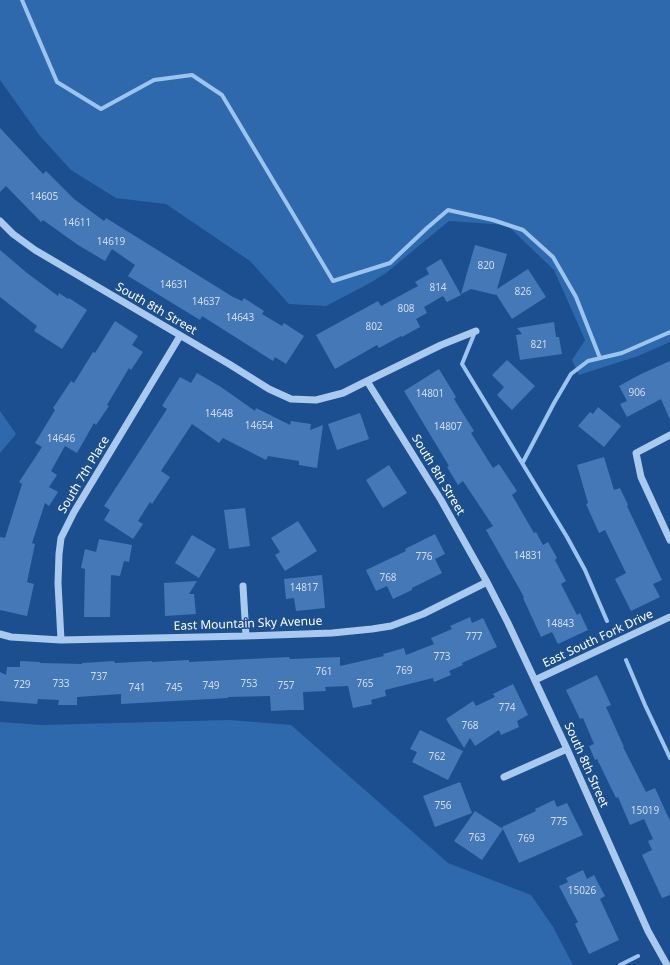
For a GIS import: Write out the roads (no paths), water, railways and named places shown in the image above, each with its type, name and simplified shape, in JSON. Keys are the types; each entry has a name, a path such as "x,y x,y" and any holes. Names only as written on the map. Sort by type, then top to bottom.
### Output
{"street":[{"name":"South 8th Street","path":"0,221 13,234 35,250 269,389 291,399 316,400 343,393 367,381 441,500 487,582 567,749 648,931 667,965"},
{"path":"367,381 441,345 476,331"},
{"name":"South 7th Place","path":"61,640 58,554 61,538 74,512 180,336"},
{"path":"670,435 636,453 641,477 670,540"},
{"name":"East Mountain Sky Avenue","path":"0,634 11,637 61,640 332,633 372,629 391,626 422,614 487,582"},
{"path":"243,586 246,636"},
{"name":"East South Fork Drive","path":"535,680 670,617"},
{"path":"504,777 567,749"}],"waterway":[{"path":"22,0 57,82 101,109 154,80 192,75 222,95 333,281 390,263 448,210 493,220 523,230 553,257 576,297 600,358"},
{"path":"475,332 462,364 567,537 585,570 607,621"},
{"path":"523,462 571,374 588,361 622,353 670,332"},
{"path":"626,660 670,758"},
{"path":"620,965 638,956"}]}
